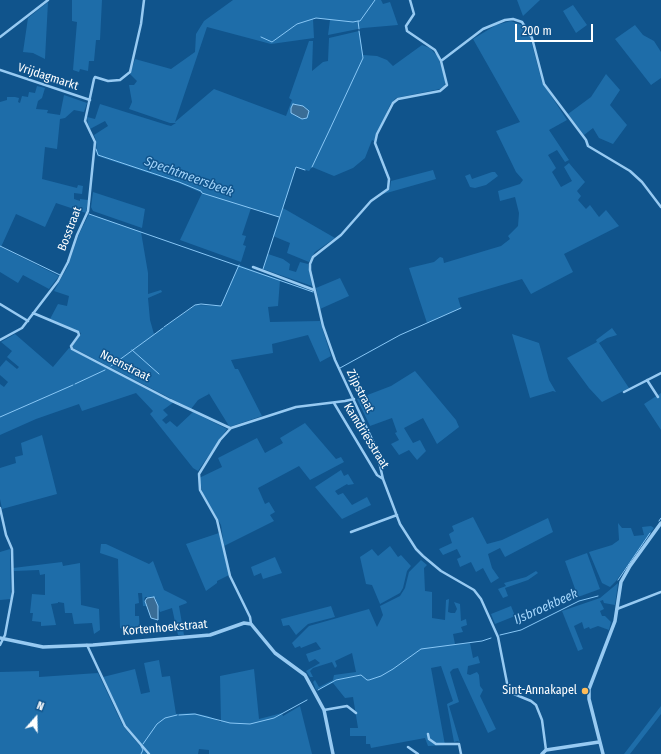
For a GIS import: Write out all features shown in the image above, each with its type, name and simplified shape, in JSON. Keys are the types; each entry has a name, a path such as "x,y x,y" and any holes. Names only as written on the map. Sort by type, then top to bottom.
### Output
{"street":[{"path":"0,37 48,0"},
{"name":"Bosstraat","path":"0,340 22,328 62,274 88,211 95,155 95,141 85,121 95,77 113,82 125,77 130,72 141,24 144,0"},
{"path":"410,0 414,14 406,26 407,31 432,47 441,61 483,29 505,20 513,19 522,22 532,38 544,84 586,140 588,146 630,171 642,182 661,207"},
{"name":"Zijpstraat","path":"441,61 447,82 444,89 398,99 393,103 377,134 375,143 389,179 389,186 385,192 365,207 336,239 313,257 310,264 310,270 322,326 335,360 376,448 383,479 397,515 408,537 423,556 441,571 474,590 480,599 498,637 508,688 514,694 531,701 536,705 542,720 546,750"},
{"name":"Vrijdagmarkt","path":"0,70 90,100"},
{"path":"253,267 315,290"},
{"path":"0,304 28,321"},
{"name":"Noenstraat","path":"33,313 78,332 79,335 71,346 72,349 180,405 231,428"},
{"path":"624,392 661,373"},
{"path":"647,380 658,397"},
{"path":"333,754 324,710 305,675 275,653 251,624 250,617 230,576 220,537 220,528 202,494 198,482 199,474 202,468 231,428 296,407 334,403 354,398"},
{"name":"Kamdriesstraat","path":"334,403 377,475 383,479"},
{"path":"0,508 6,535 12,549 13,592 0,645"},
{"path":"351,532 397,515"},
{"path":"603,754 588,693 613,627 623,578 661,523"},
{"path":"617,609 661,592"},
{"name":"Kortenhoekstraat","path":"2,638 43,647 87,645 210,635 244,623 251,624"},
{"path":"87,645 125,726 149,754"},
{"path":"324,710 347,706 356,713"},
{"path":"428,734 429,739 436,744 457,742 460,745 461,754"},
{"path":"542,754 546,750 599,742"},
{"path":"408,747 418,754"}],"shaded area":[{"path":"72,0 102,0 100,40 96,40 94,61 89,61 88,71 80,69 79,72 73,70 77,22 72,21"},
{"path":"233,0 381,0 383,4 390,2 398,25 363,28 328,35 330,20 318,18 313,19 314,38 271,44 207,27 175,122 214,89 286,116 292,100 289,98 309,41 313,41 312,71 323,62 328,61 329,38 359,31 363,55 377,56 387,60 393,66 422,45 430,48 438,57 446,81 444,86 440,89 396,98 390,105 374,141 372,140 365,158 353,168 334,176 312,167 309,171 296,167 283,208 335,238 315,252 309,262 287,253 290,243 273,236 279,217 251,208 242,235 246,236 243,245 246,246 241,262 180,240 202,193 179,183 97,156 96,140 94,135 108,126 105,121 90,129 87,117 95,119 100,104 171,126 176,123 170,123 129,109 132,102 129,85 134,85 137,81 130,74 135,59 171,69 195,52 196,34 204,21"},
{"path":"517,0 540,0 523,16"},
{"path":"48,2 45,59 33,53 23,52 28,18"},
{"path":"573,5 587,25 576,33 563,11"},
{"path":"511,21 524,26 530,37 542,82 567,120 549,130 569,160 565,162 557,150 548,155 556,168 552,172 561,187 572,181 564,167 569,163 585,182 577,191 581,196 578,200 586,209 590,205 599,217 606,210 619,226 564,254 573,272 531,294 522,279 458,298 461,308 427,323 409,268 434,262 440,257 443,258 444,263 501,246 510,239 508,236 518,226 519,213 515,197 500,201 498,191 520,184 523,180 516,172 496,131 520,122 473,39 496,25"},
{"path":"635,25 643,35 654,41 661,52 661,78 651,85 615,39"},
{"path":"606,74 620,90 610,105 627,125 613,144 599,138 593,128 584,135 568,114 591,97"},
{"path":"37,86 45,88 42,98 38,101 36,109 48,110 47,113 60,115 64,95 87,103 84,112 74,110 65,118 60,119 57,149 45,147 42,179 77,188 78,185 83,186 82,194 74,193 74,199 80,201 80,199 88,200 86,213 56,203 45,227 16,214 1,247 59,276 49,289 23,275 18,283 0,272 0,102 7,100 7,97 15,97 19,98 18,102 20,103 22,96 28,97 29,92 35,93"},
{"path":"293,104 303,106 309,111 307,118 302,119 291,113"},
{"path":"433,170 436,179 383,194 390,188 391,181"},
{"path":"495,172 498,176 486,185 475,188 470,187 465,176 470,174 472,179"},
{"path":"93,192 145,209 142,228 93,211 91,207"},
{"path":"89,214 141,232 148,273 148,294 161,290 162,292 148,298 150,320 154,334 196,305 221,306 239,265 280,280 278,306 268,307 270,322 320,321 331,356 320,362 308,335 272,344 273,353 231,360 235,369 238,369 262,416 229,426 208,392 209,394 198,400 191,409 73,348 73,345 81,334 80,332 50,319 58,304 67,306 69,296 54,291 68,266 79,234"},
{"path":"268,254 283,259 290,264 289,270 296,272 300,262 308,264 312,286 263,269"},
{"path":"340,278 349,296 320,309 316,288"},
{"path":"612,328 617,335 607,338 599,343 629,388 602,402 589,388 567,358 597,342 596,340"},
{"path":"15,334 53,367 69,348 174,402 163,410 168,415 162,420 166,424 170,421 177,427 193,412 227,429 198,471 193,468 150,414 153,411 136,393 82,411 79,404 36,419 0,435 0,384 4,387 8,382 0,375 0,367 6,360 17,369 19,367 7,357 12,351 1,342"},
{"path":"512,334 539,343 549,380 556,392 553,391 530,398"},
{"path":"415,371 456,420 459,427 437,444 423,418 404,428 413,443 420,440 426,451 417,460 409,450 399,455 391,444 399,440 395,433 397,432 392,418 370,426 357,399 391,386"},
{"path":"661,393 661,430 644,404"},
{"path":"305,423 336,459 341,457 344,462 310,480 299,466 258,488 265,504 269,502 275,512 270,515 274,521 224,546 221,525 203,494 199,478 222,467 218,458 257,438 265,453 283,443 280,438"},
{"path":"42,435 57,494 2,509 0,499 0,468 16,463 15,457 23,455 21,443"},
{"path":"341,470 344,476 348,474 354,484 347,484 335,491 338,495 343,493 352,505 367,497 371,505 342,519 315,487"},
{"path":"473,517 487,544 502,540 548,518 553,532 505,557 500,548 488,554 492,568 499,578 491,583 483,568 476,572 471,562 460,567 457,559 461,557 457,549 443,555 439,549 452,543 449,534 454,531 452,526"},
{"path":"618,523 622,528 631,528 634,536 644,535 642,527 651,526 654,528 616,581 610,587 602,583 589,552 612,545 619,540"},
{"path":"219,533 229,575 217,581 217,583 206,591 186,544"},
{"path":"101,544 106,544 149,564 153,561 164,590 186,601 187,603 179,606 184,635 178,635 172,608 160,612 155,597 145,597 144,600 147,606 143,606 142,593 138,593 139,603 135,604 135,616 139,616 140,634 120,628 118,559 100,553"},
{"path":"390,546 398,557 401,555 411,566 407,571 403,588 400,593 380,604 372,585 366,584 360,557 372,549 378,556"},
{"path":"10,549 11,599 0,600 0,552"},
{"path":"587,553 600,589 578,597 565,561"},
{"path":"275,557 282,573 263,579 261,573 254,576 251,567"},
{"path":"421,560 427,565 424,568 425,591 432,592 432,618 445,620 446,600 449,599 448,612 451,613 455,613 457,609 454,602 460,604 461,621 466,619 467,625 461,627 463,632 453,634 455,644 470,643 473,658 478,656 480,663 468,666 467,674 470,675 477,672 479,675 480,686 483,690 480,696 496,729 488,733 458,668 453,669 450,672 459,702 449,706 460,743 458,741 454,742 447,704 453,701 441,666 431,668 445,745 428,746 425,738 371,748 370,744 366,744 366,736 350,736 350,728 358,728 353,697 345,698 333,683 316,690 313,682 315,680 319,687 333,680 334,675 356,672 352,653 335,661 337,666 335,668 332,662 313,668 310,671 313,677 310,677 306,671 320,663 315,659 309,662 306,654 321,649 316,642 301,648 300,646 295,648 292,643 309,626 369,609 377,627 383,615 380,606 400,596 405,588 409,572"},
{"path":"62,562 63,566 80,563 81,605 99,609 100,630 94,634 92,623 74,624 72,613 65,613 64,603 58,602 51,604 56,625 41,626 41,622 32,621 33,613 30,613 32,594 45,595 45,574 40,575 39,570 14,571 13,568"},
{"path":"536,571 538,573 528,580 505,588 508,596 503,598 498,589 506,586 504,583 526,577"},
{"path":"618,583 615,605 604,603 603,600 600,601 604,609 600,611 602,616 605,616 611,622 609,630 598,626 590,629 589,627 584,629 582,622 574,626 583,649 578,651 562,611 600,598"},
{"path":"154,597 158,606 158,620 151,618 145,601 147,598"},
{"path":"331,606 335,617 308,624 296,635 289,625 283,626 281,619"},
{"path":"511,606 515,616 495,624 491,614"},
{"path":"159,660 162,677 170,676 176,714 193,713 208,716 221,722 220,676 254,669 259,719 282,713 283,716 300,706 312,754 209,754 209,750 199,749 198,754 150,754 127,727 103,677 135,669 141,694 150,692 144,663"},
{"path":"39,671 39,677 98,673 123,726 147,754 0,754 0,672"},
{"path":"661,706 661,714 630,754 624,754"}],"waterway":[{"path":"359,29 358,21 360,21 375,0"},
{"path":"261,37 272,42 297,24 316,18 353,22 358,21"},
{"path":"330,129 363,58 359,31"},
{"path":"312,167 330,129"},
{"name":"Spechtmeersbeek","path":"96,149 98,155 179,182 201,191 202,193 279,217"},
{"path":"263,269 296,167 305,170"},
{"path":"89,214 313,292"},
{"path":"0,246 60,275"},
{"path":"164,327 195,305 201,304 221,306 239,265"},
{"path":"340,368 400,335 461,308"},
{"path":"111,366 163,328"},
{"path":"132,350 159,374"},
{"path":"75,384 105,370"},
{"path":"0,417 73,385"},
{"name":"IJsbroekbeek","path":"618,580 650,533"},
{"name":"IJsbroekbeek","path":"500,635 521,630 579,601 598,596"},
{"name":"IJsbroekbeek","path":"318,690 336,680 361,675 369,680 381,676 421,649 482,641 491,638"},
{"name":"IJsbroekbeek","path":"179,715 195,714 230,723 250,724 274,718 307,700"},
{"name":"IJsbroekbeek","path":"143,744 157,724 165,718 177,715"},
{"name":"IJsbroekbeek","path":"141,746 143,750 141,754"}],"place":[{"name":"Sint-Annakapel","path":"585,691"}]}
